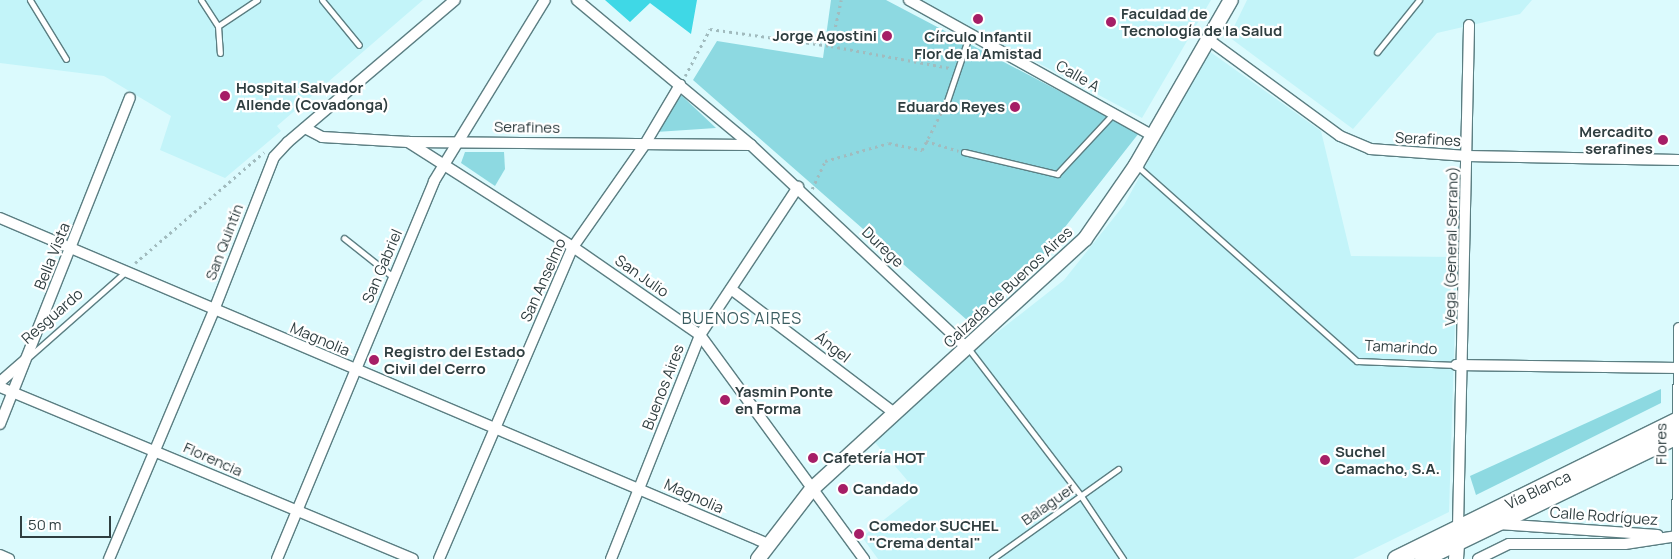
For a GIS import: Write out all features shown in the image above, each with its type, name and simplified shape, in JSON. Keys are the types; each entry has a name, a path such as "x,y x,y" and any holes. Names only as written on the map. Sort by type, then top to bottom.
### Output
{"main road":[{"name":"Vía Blanca","path":"1396,559 1458,535 1677,428"},
{"name":"Vía Blanca","path":"1423,559 1458,535 1497,524 1677,428"}],"street":[{"name":"San Quintín","path":"108,559 214,310 274,157 305,128 455,0"},
{"name":"San Gabriel","path":"277,559 434,181 459,142 464,127 545,0"},
{"name":"Durege","path":"577,0 751,145 798,187 967,348"},
{"name":"Calle A","path":"909,0 1152,136"},
{"name":"Calzada de Buenos Aires","path":"758,559 812,490 892,412 967,348 1085,239 1136,165 1231,0"},
{"name":"Vega (General Serrano)","path":"1458,535 1460,365 1468,156 1469,25"},
{"name":"Serafines","path":"1209,40 1349,142 1382,151 1468,156 1679,160"},
{"name":"San Anselmo","path":"439,559 573,247 645,144 680,85"},
{"name":"Bella Vista","path":"0,424 72,248 130,98"},
{"name":"Serafines","path":"305,128 322,137 408,142 751,145"},
{"name":"San Julio","path":"408,142 573,247 700,335 864,559"},
{"name":"Buenos Aires","path":"611,559 641,489 700,335 798,187"},
{"name":"Magnolia","path":"0,218 72,248 124,273 768,544"},
{"name":"Ángel","path":"731,289 892,412"},
{"name":"Flores","path":"1676,559 1678,536 1677,428 1679,328"},
{"name":"Resguardo","path":"0,382 28,358"},
{"name":"Tamarindo","path":"1460,365 1679,368"},
{"name":"Florencia","path":"0,388 154,449 297,512 413,559"},
{"name":"Calle Rodríguez","path":"1497,524 1678,536"},
{"path":"1456,559 1458,535"},
{"path":"1478,559 1509,544 1625,544 1678,536"},
{"path":"0,555 9,559"}],"lane":[{"path":"30,0 66,59"},
{"path":"201,0 218,26 220,53"},
{"path":"218,26 257,0"},
{"path":"322,0 359,45"},
{"path":"1377,52 1419,0"},
{"path":"948,101 970,33"},
{"path":"964,152 1057,174 1113,114"},
{"name":"Tamarindo","path":"1136,165 1357,361 1460,365"},
{"path":"344,238 393,278"},
{"name":"Resguardo","path":"28,358 124,273"},
{"name":"Durege","path":"967,348 1081,496 1123,559"},
{"name":"Balaguer","path":"992,559 1118,470"}],"path":[{"path":"831,46 842,0"},
{"path":"680,85 710,28 831,46 957,70"},
{"path":"808,197 825,161 889,143 922,150 948,101"},
{"path":"926,140 964,152"},
{"path":"124,273 262,151 274,157"}],"shaded area":[{"name":"Hospital Salvador Allende (Covadonga)","path":"0,0 423,0 277,126 281,131 225,178 160,150 171,116 104,76 0,63"},
{"path":"605,0 697,0 691,34 650,3 630,22"},
{"path":"831,0 886,0 1139,133 1043,255 967,320 693,80 717,41 823,58"},
{"path":"919,0 1211,0 1142,118"},
{"path":"1247,0 1532,0 1520,14 1437,33 1353,129 1229,37"},
{"name":"Suchel Camacho, S.A.","path":"1209,51 1321,131 1351,256 1457,257 1449,512 1353,559 878,559 862,537 918,493 873,440 971,353 1064,280 1124,205"},
{"path":"680,94 716,128 656,132"},
{"path":"465,152 504,152 505,169 495,186 461,163"},
{"path":"1661,389 1661,403 1476,495 1470,476"}],"place":[{"name":"Círculo Infantil Flor de la Amistad","path":"978,19"},
{"name":"Faculdad de Tecnología de la Salud","path":"1111,22"},
{"name":"Jorge Agostini","path":"887,36"},
{"name":"Hospital Salvador Allende (Covadonga)","path":"225,96"},
{"name":"Eduardo Reyes","path":"1015,107"},
{"name":"Mercadito serafines","path":"1663,140"},
{"name":"Registro del Estado Civil del Cerro","path":"374,360"},
{"name":"Yasmin Ponte en Forma","path":"725,400"},
{"name":"Cafetería HOT","path":"813,458"},
{"name":"Suchel Camacho, S.A.","path":"1325,460"},
{"name":"Candado","path":"843,489"},
{"name":"Comedor SUCHEL \"Crema dental\"","path":"859,534"}],"district":[{"name":"BUENOS AIRES","path":"742,318"}]}
